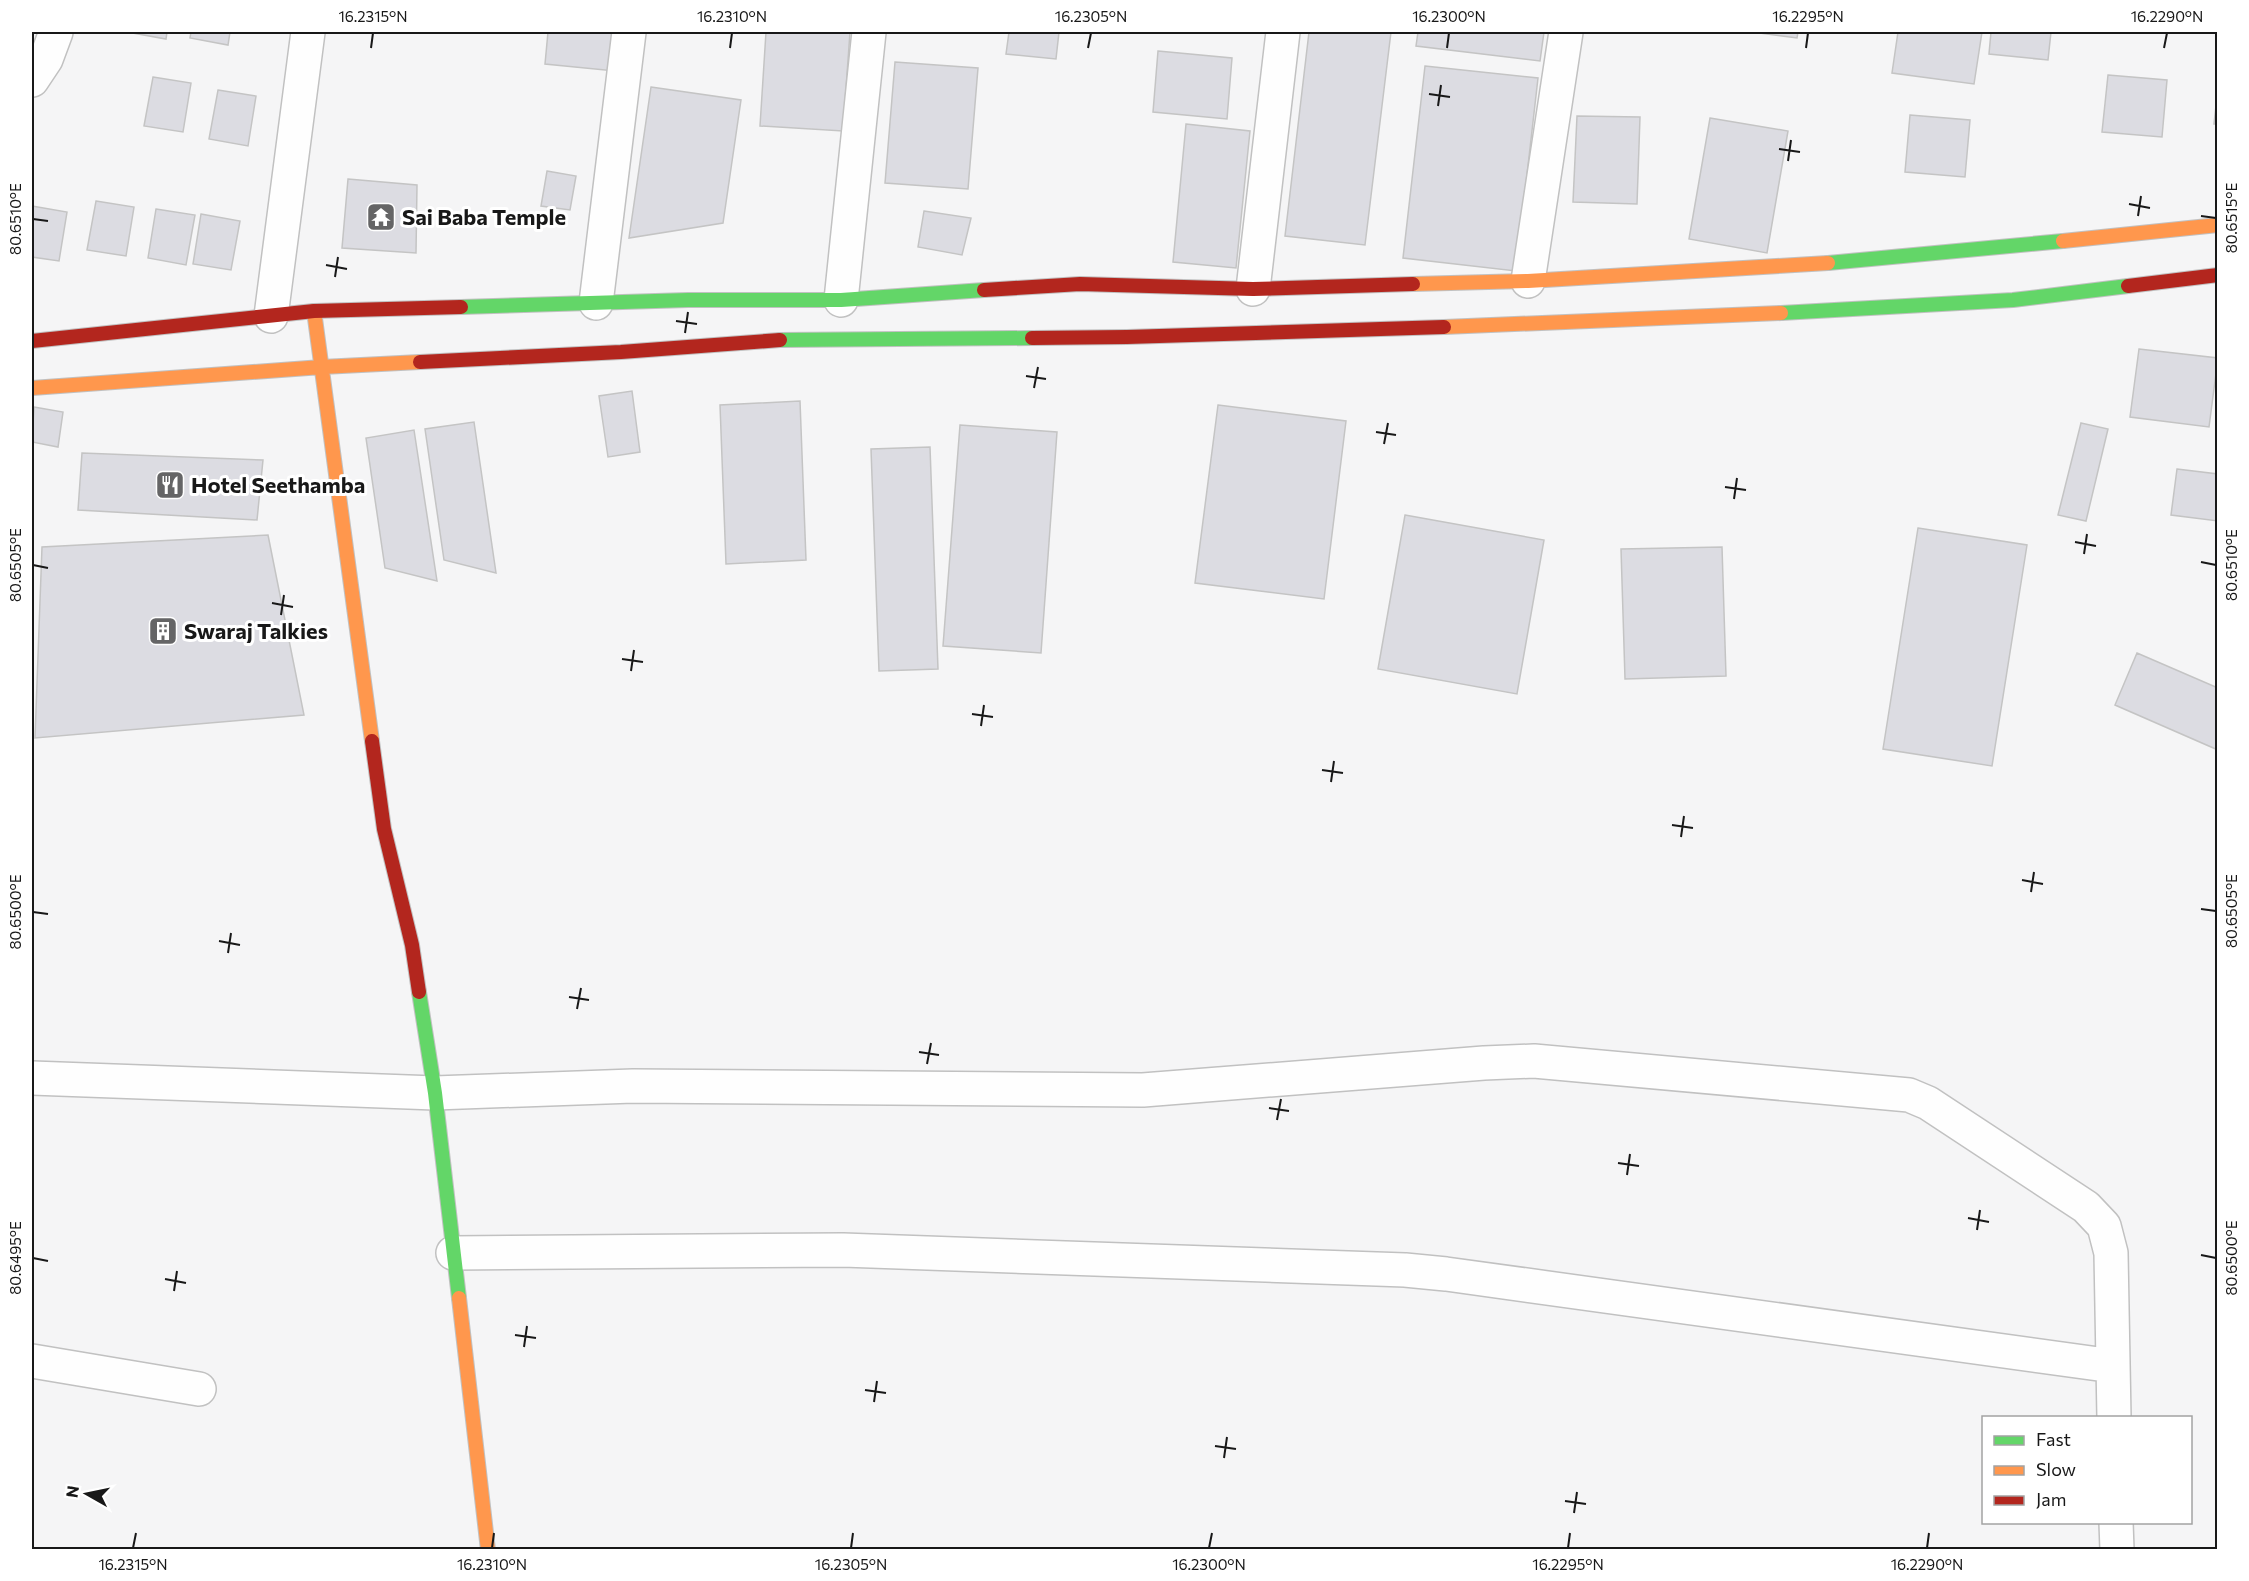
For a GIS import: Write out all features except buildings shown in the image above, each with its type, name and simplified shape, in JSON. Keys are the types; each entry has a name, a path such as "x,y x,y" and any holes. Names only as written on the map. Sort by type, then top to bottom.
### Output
{"main road":[{"path":"32,341 314,311 596,303 841,300 1080,284 1253,290 1528,281 1812,264 1978,250 2217,225"},
{"path":"32,388 322,367 621,352 769,340 1139,336 1519,325 1761,314 2013,300 2217,275"},
{"path":"314,311 384,829 412,945 435,1093 488,1550"}],"street":[{"path":"32,81 46,59 56,32"},
{"path":"271,316 308,32"},
{"path":"596,303 629,32"},
{"path":"841,300 868,32"},
{"path":"1253,290 1283,32"},
{"path":"1528,281 1566,32"},
{"path":"32,1078 435,1093 633,1086 1143,1090 1534,1061 1909,1095 1928,1103 2086,1207 2104,1226 2111,1253 2114,1416"},
{"path":"453,1253 843,1250 1406,1270 1458,1275 2113,1366"},
{"path":"32,1361 199,1389"},
{"path":"2116,1524 2117,1550"}],"traffic: fast":[{"path":"1828,263 2063,241"},
{"path":"1781,313 2013,300 2128,286"},
{"path":"461,307 688,300 841,300 984,290"},
{"path":"780,340 1032,338"},
{"path":"419,992 435,1093 459,1298"}],"traffic: slow":[{"path":"2063,241 2218,225"},
{"path":"1413,284 1528,281 1828,263"},
{"path":"314,311 372,741"},
{"path":"1444,327 1781,313"},
{"path":"32,388 420,362"},
{"path":"459,1298 488,1550"}],"traffic: jam":[{"path":"2128,286 2218,275"},
{"path":"984,290 1080,284 1253,289 1413,284"},
{"path":"32,341 314,311 461,307"},
{"path":"1032,338 1444,327"},
{"path":"420,362 621,352 780,340"},
{"path":"372,741 384,829 412,945 419,992"}],"place":[{"name":"Sai Baba Temple","path":"381,217"},
{"name":"Hotel Seethamba","path":"170,485"},
{"name":"Swaraj Talkies","path":"163,631"}]}
